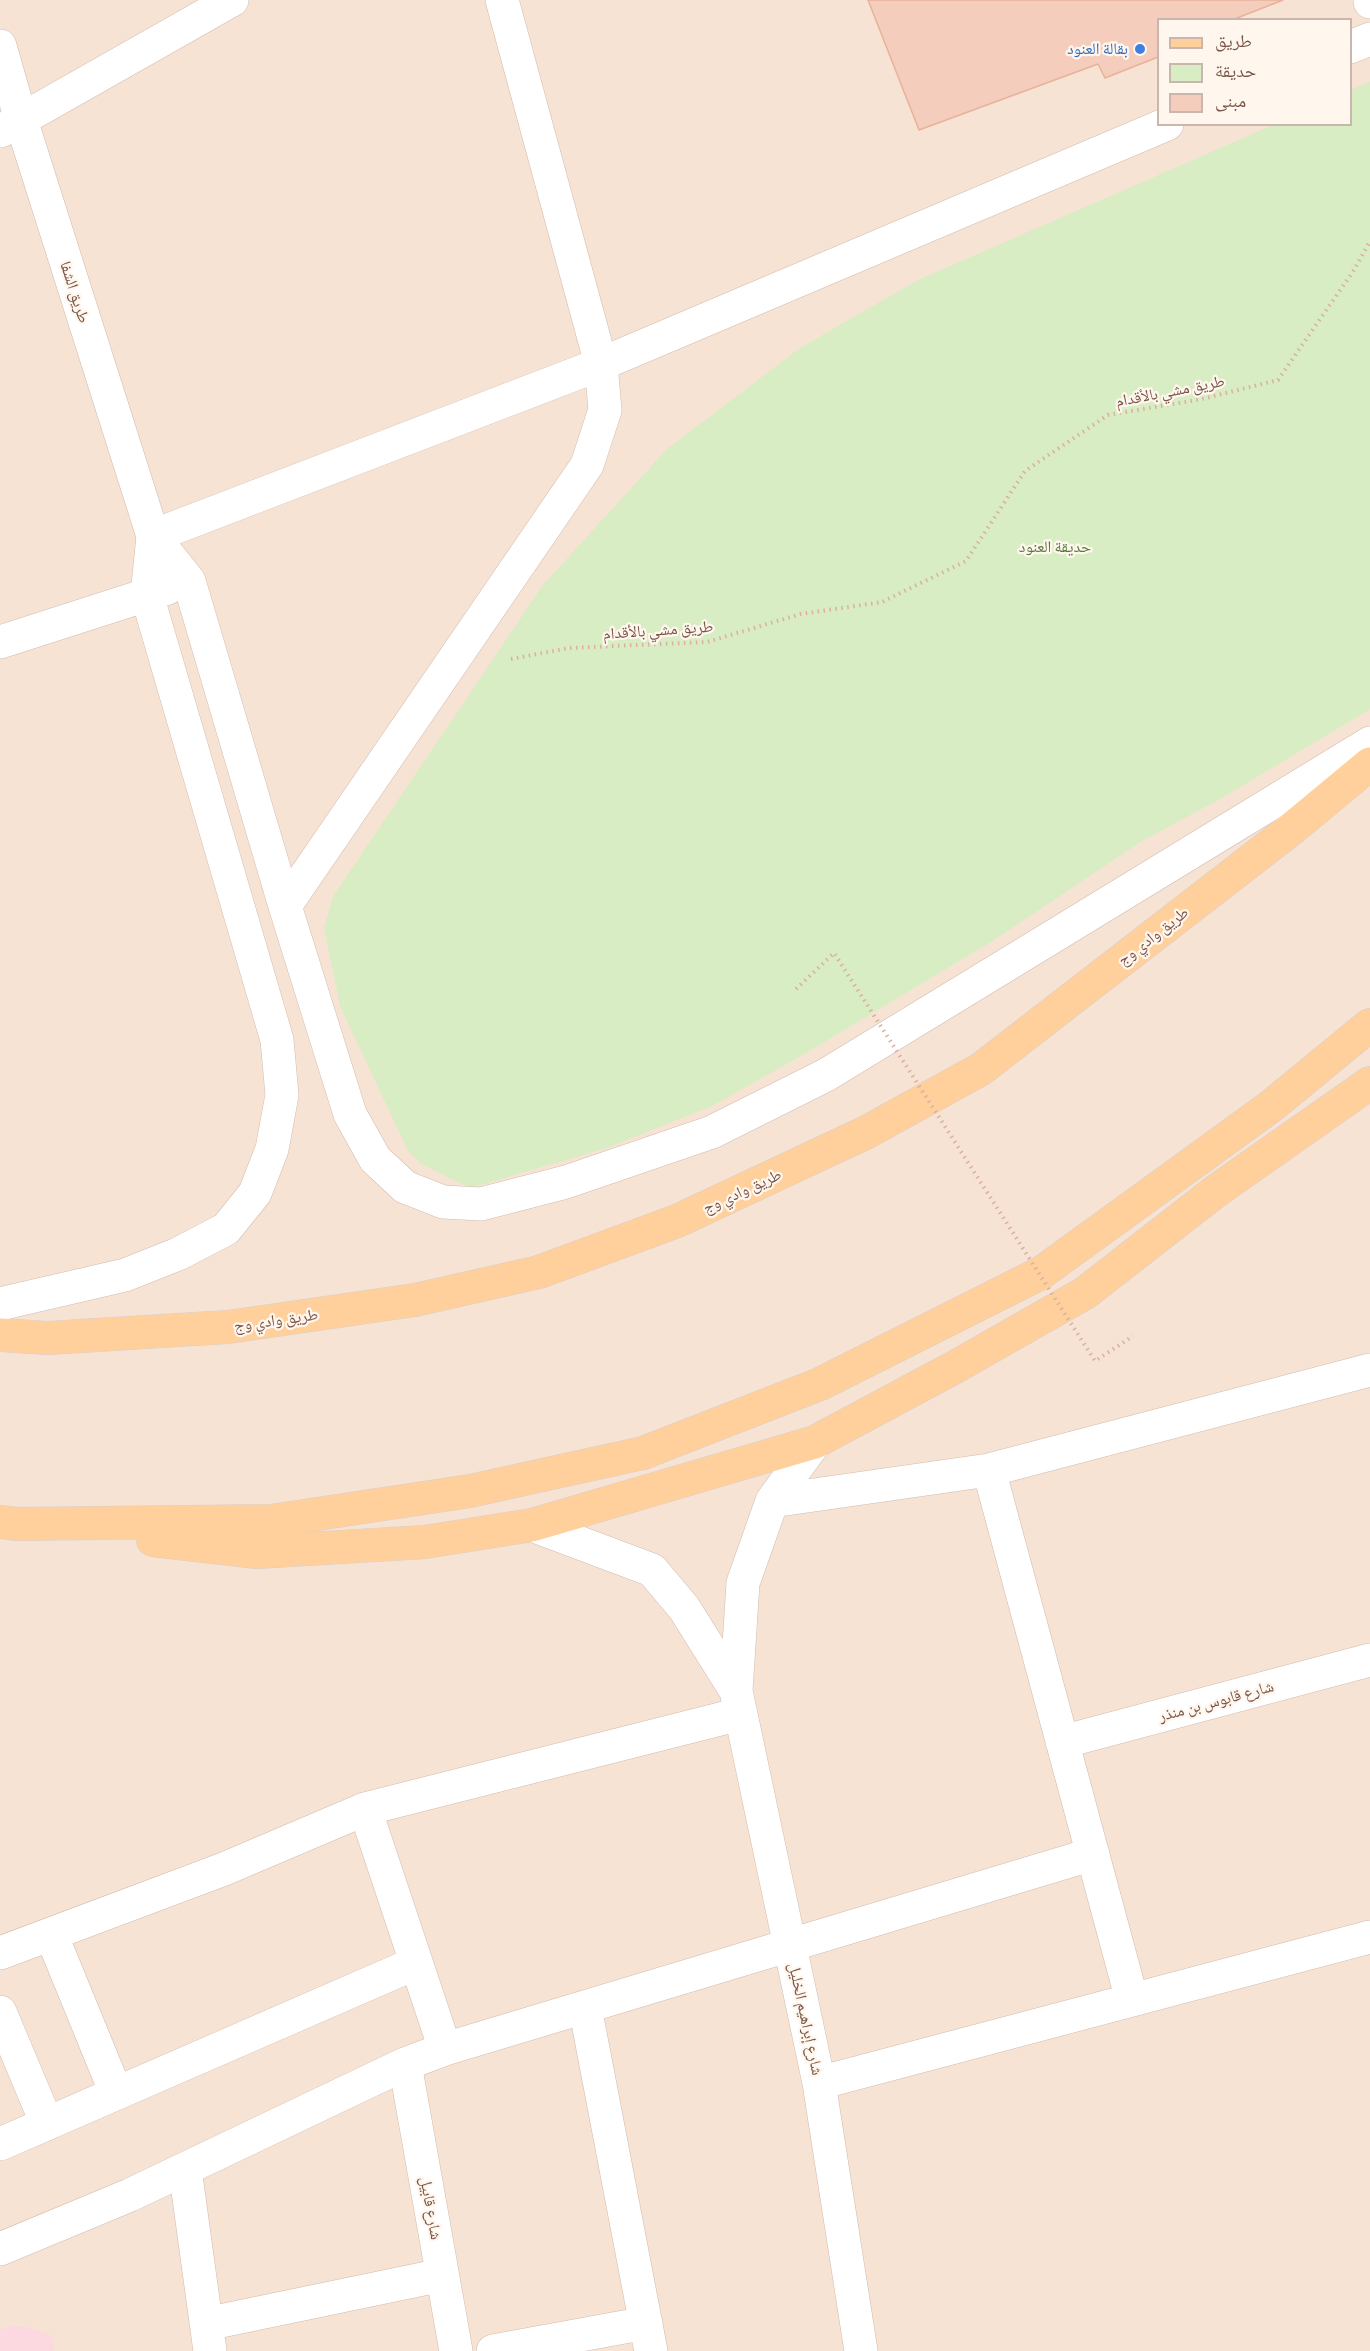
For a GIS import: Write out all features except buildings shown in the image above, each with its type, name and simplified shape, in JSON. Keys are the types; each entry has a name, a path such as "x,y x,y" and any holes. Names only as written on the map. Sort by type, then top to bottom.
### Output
{"main road":[{"name":"طريق وادي وج","path":"0,1335 48,1338 228,1327 415,1300 539,1272 676,1221 867,1132 981,1069 1294,827 1370,764"},
{"path":"8,1523 271,1521 470,1491 643,1453 820,1384 1041,1273 1270,1107 1370,1024"},
{"path":"8,1523 257,1552 425,1542 532,1524 815,1442 955,1367 1085,1293 1216,1191 1370,1083"}],"street":[{"path":"10,126 232,0"},
{"path":"285,906 587,465 605,410 602,364 502,0"},
{"path":"1352,46 1370,39"},
{"name":"طريق الشفا","path":"0,46 10,126 153,536"},
{"path":"153,536 602,364 1162,126"},
{"path":"153,536 189,582 285,906 350,1114 375,1159 405,1187 444,1202 481,1204 566,1182 712,1132 826,1075 1370,743"},
{"path":"0,1304 125,1275 178,1254 226,1229 255,1193 272,1149 282,1095 277,1040 147,595 153,536"},
{"path":"0,642 189,582"},
{"path":"772,1501 989,1470 1370,1370"},
{"path":"738,1702 743,1583 772,1501 815,1442"},
{"path":"989,1470 1132,2000"},
{"path":"532,1524 652,1570 684,1608 738,1702"},
{"name":"شارع قابوس بن منذر","path":"1062,1742 1370,1660"},
{"path":"0,1953 224,1869 365,1809 738,1702"},
{"name":"شارع إبراهيم الخليل","path":"738,1702 819,2084 861,2351"},
{"path":"365,1809 445,2049"},
{"path":"0,2249 130,2195 405,2064 445,2049 1093,1854"},
{"path":"51,1934 116,2093"},
{"path":"819,2084 1370,1937"},
{"path":"0,2144 416,1963"},
{"path":"493,2351 649,2337 585,2007"},
{"path":"0,2012 47,2124"},
{"name":"شارع قابيل","path":"405,2064 456,2351"},
{"path":"185,2169 208,2338 442,2274"}],"path":[{"name":"طريق مشي بالأقدام","path":"511,659 569,648 707,642 801,614 882,602 893,597 966,561 1025,471 1108,416 1202,399 1278,380 1354,270 1370,241"},
{"path":"795,989 834,953 1095,1361 1133,1336"}],"shaded area":[{"path":"0,0 1370,0 1370,2351 0,2351"},
{"path":"9,2326 27,2327 51,2335 54,2351 0,2351 0,2330"}],"green space":[{"name":"حديقة العنود","path":"1370,82 1370,709 1222,798 1142,841 991,942 806,1053 712,1106 607,1148 470,1188 420,1163 408,1151 340,1006 324,927 334,895 543,585 667,449 800,348 918,280 1271,126 1352,126 1352,90"}],"place":[{"name":"بقالة العنود","path":"1140,49"}]}
